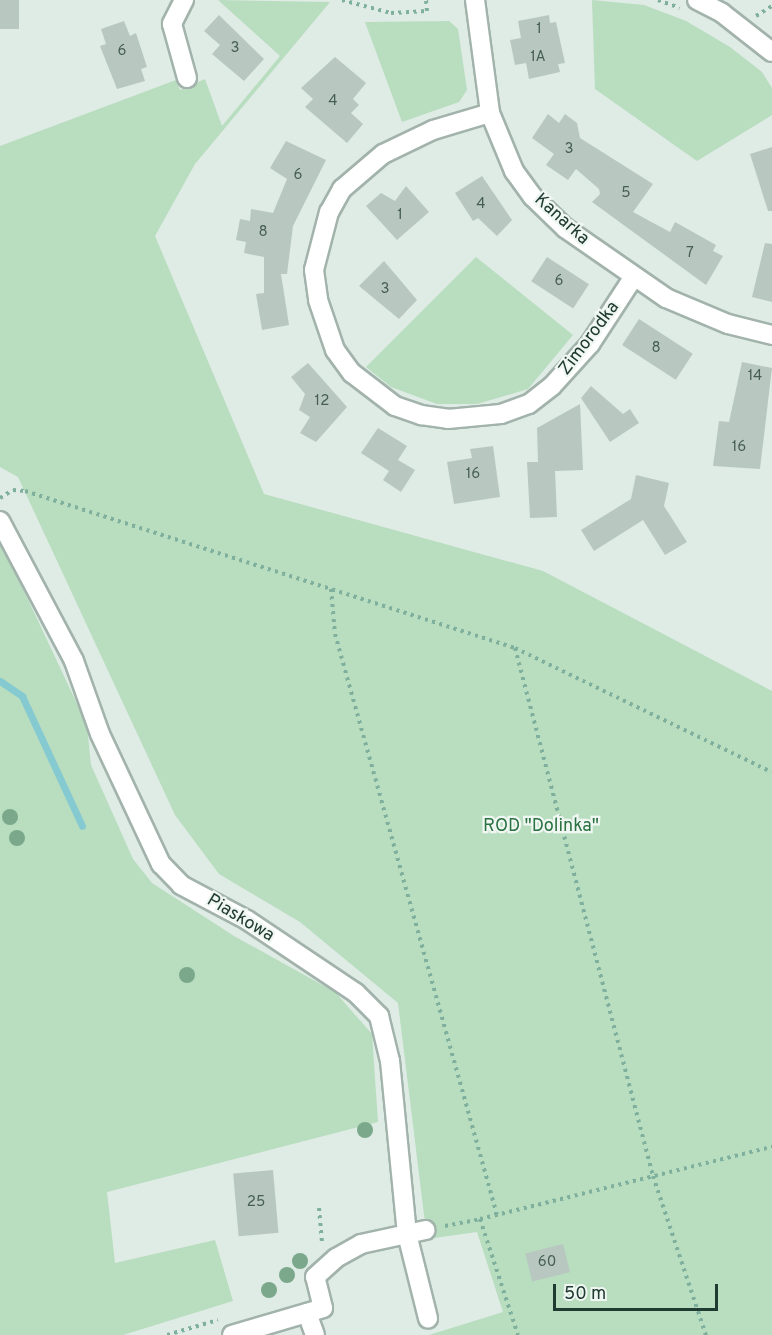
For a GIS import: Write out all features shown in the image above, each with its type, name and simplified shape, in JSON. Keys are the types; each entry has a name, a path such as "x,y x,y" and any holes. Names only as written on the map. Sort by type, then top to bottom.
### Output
{"street":[{"path":"184,0 172,24 187,78"},
{"name":"Kanarka","path":"475,0 490,112 514,171 533,197 565,228 633,278 697,312 772,335"},
{"path":"697,0 722,13 772,52"},
{"name":"Zimorodka","path":"490,112 433,130 383,154 342,189 329,212 314,270 318,300 335,350 352,373 395,406 422,415 448,419 501,414 529,404 552,386 590,344 633,278"},
{"name":"Piaskowa","path":"0,521 74,661 100,734 161,864 181,885 248,920 356,993 379,1016 390,1061 407,1234 428,1318"},
{"path":"315,1335 315,1277 361,1244 426,1230"},
{"path":"232,1335 315,1310"}],"path":[{"path":"342,0 391,13 427,11 426,0"},
{"path":"0,498 13,490 25,491 515,648 772,772"},
{"path":"331,589 335,634 497,1215"},
{"path":"515,648 653,1176 706,1335"},
{"path":"426,1230 497,1215 772,1147"},
{"path":"319,1208 324,1269"},
{"path":"480,1219 518,1335"}],"green space":[{"name":"ROD \"Dolinka\"","path":"218,0 330,2 195,164 155,236 264,494 543,571 772,691 772,1335 429,1335 503,1312 477,1232 427,1239 398,1003 300,922 219,874 175,815 18,477 0,467 0,146 176,80 180,90 205,79 222,126 280,56"},
{"path":"592,0 644,5 686,21 730,47 762,72 772,88 772,115 697,161 595,89"},
{"path":"449,21 458,29 467,90 459,102 402,122 365,22"},
{"path":"476,257 573,335 528,389 477,404 437,404 391,387 366,367"},
{"path":"0,540 87,725 91,765 133,859 152,883 234,936 335,992 372,1034 378,1122 107,1192 115,1263 215,1240 233,1301 123,1335 0,1335"}],"building":[{"path":"0,0 19,0 19,29 0,29"},
{"path":"219,15 264,59 244,81 212,54 220,45 204,31"},
{"path":"549,15 550,23 556,22 565,63 558,64 560,72 529,79 526,63 515,65 510,40 521,38 518,21"},
{"path":"124,21 130,36 136,33 147,67 141,69 145,81 117,89 100,46 106,44 101,29"},
{"path":"335,57 366,83 353,99 359,105 351,113 363,124 347,143 305,107 313,99 301,88"},
{"path":"548,114 559,123 565,114 577,123 580,138 653,184 633,212 670,232 675,222 716,245 713,251 723,256 706,285 592,202 600,194 599,189 576,169 568,180 546,165 554,154 532,138"},
{"path":"286,141 326,160 293,226 287,274 281,274 289,325 262,330 256,294 264,293 264,257 244,253 246,242 236,240 240,219 250,221 251,209 273,213 287,179 270,168"},
{"path":"772,147 772,211 768,211 750,154"},
{"path":"482,176 512,220 497,236 478,218 473,221 455,193"},
{"path":"406,186 429,212 397,240 366,206 381,193 395,201"},
{"path":"765,243 772,244 772,302 752,297"},
{"path":"547,257 589,284 573,309 531,281"},
{"path":"384,261 417,300 399,319 359,286"},
{"path":"639,319 693,354 676,380 622,345"},
{"path":"742,362 772,368 760,469 713,466 719,421 729,422"},
{"path":"308,363 347,407 316,442 300,433 310,417 299,410 305,394 291,377"},
{"path":"591,386 623,414 630,409 639,423 610,442 581,398"},
{"path":"580,404 583,470 555,471 557,517 530,518 527,462 538,462 537,428"},
{"path":"378,428 407,446 398,460 415,470 401,492 383,480 389,471 361,453"},
{"path":"493,446 500,497 454,504 447,462 472,458 470,449"},
{"path":"636,475 669,483 664,506 687,542 665,555 643,520 594,551 581,530 631,499"},
{"path":"273,1170 278,1233 239,1236 233,1173"},
{"path":"563,1244 570,1272 532,1282 525,1253"}],"waterway":[{"path":"0,681 22,696 82,826"}]}
